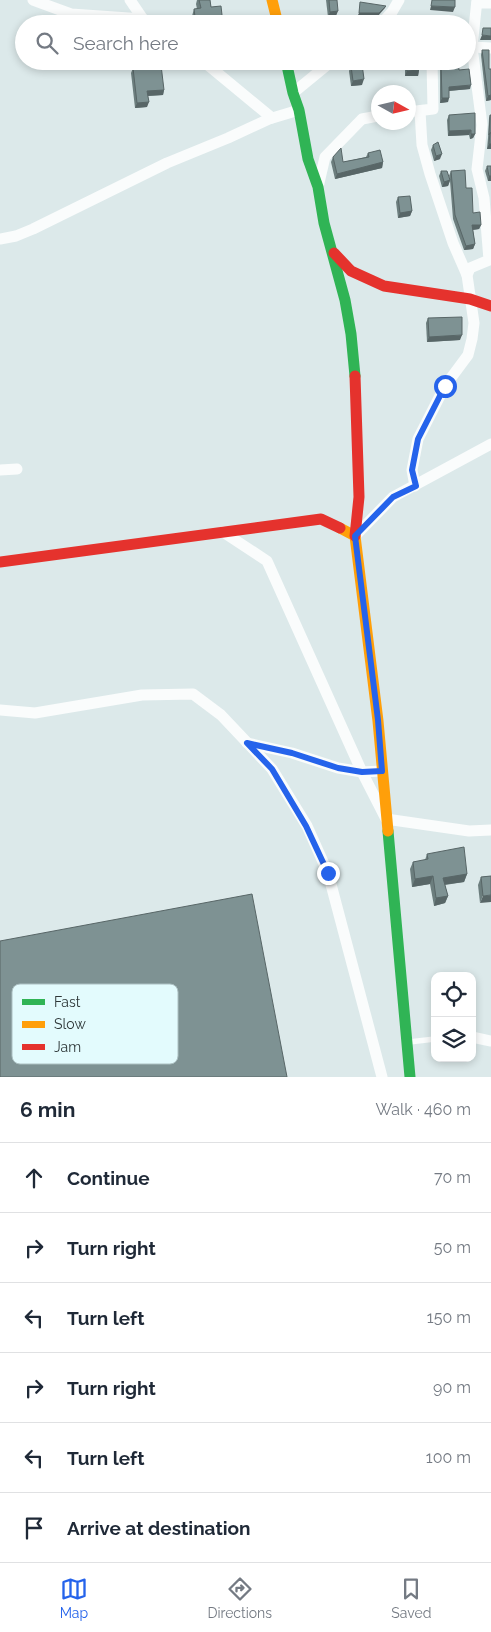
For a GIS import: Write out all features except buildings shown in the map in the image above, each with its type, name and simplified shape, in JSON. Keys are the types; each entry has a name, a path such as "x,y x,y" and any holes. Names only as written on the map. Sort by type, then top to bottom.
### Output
{"street":[{"path":"33,0 71,14 80,15"},
{"path":"130,0 141,15"},
{"path":"272,0 276,15"},
{"path":"389,15 399,0"},
{"path":"475,15 477,1 491,3"},
{"path":"476,49 491,48"},
{"path":"214,70 272,118"},
{"path":"288,70 292,93 299,110 308,159 318,187 324,223 345,300 352,334 355,367 359,498 355,536 378,720 410,1077"},
{"path":"292,93 321,70"},
{"path":"416,112 434,109 432,70"},
{"path":"467,275 470,268 489,260 486,188 477,169 481,139 481,110 474,70"},
{"path":"0,239 16,236 33,229 167,163 272,118 299,110"},
{"path":"318,187 325,157 362,119 371,117"},
{"path":"416,120 430,174 453,243 467,275 474,323 468,355 445,386 418,439 412,470 416,486"},
{"path":"332,252 351,271 384,286 470,299 491,306"},
{"path":"355,536 393,497 491,444"},
{"path":"0,470 17,469"},
{"path":"0,562 321,518 355,536"},
{"path":"223,532 267,561 362,772 386,819"},
{"path":"0,710 35,713 142,695 193,694 221,716 272,769 306,826 328,873 382,1077"},
{"path":"247,743 292,753 338,768 362,772 382,771"},
{"path":"386,819 469,830 491,830"},
{"path":"476,1037 491,1041"}],"lane":[{"path":"476,1036 491,1034"},
{"path":"406,1042 431,1040"}],"traffic: fast":[{"path":"288,70 299,110 308,159 318,187 324,223 345,300 351,334 355,376"},
{"path":"388,831 410,1077"}],"traffic: slow":[{"path":"272,0 276,15"},
{"path":"340,528 355,536 378,721 388,831"}],"traffic: jam":[{"path":"334,253 351,271 384,286 470,299 491,306"},
{"path":"355,376 359,497 355,536"},
{"path":"0,562 321,519 340,528"}],"route":[{"path":"328,873 306,826 272,769 247,743 292,753 338,768 362,772 382,771 378,720 355,536 393,497 416,486 412,470 418,439 430,412 445,386"}]}
